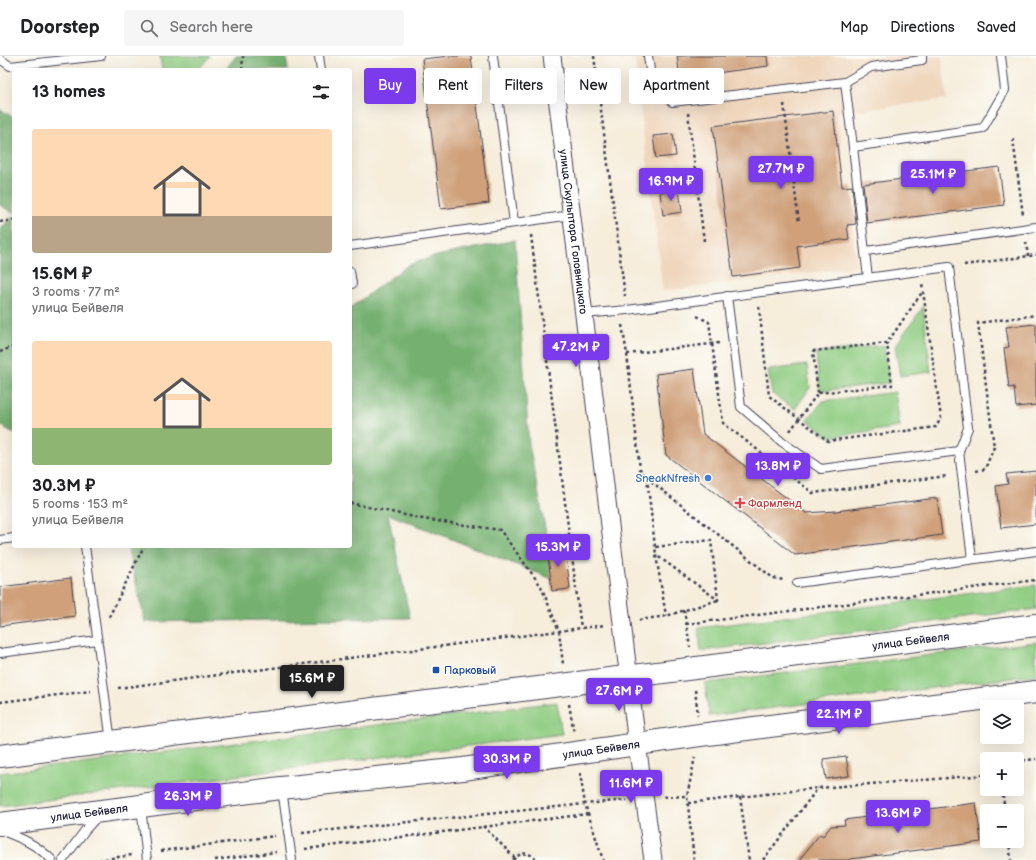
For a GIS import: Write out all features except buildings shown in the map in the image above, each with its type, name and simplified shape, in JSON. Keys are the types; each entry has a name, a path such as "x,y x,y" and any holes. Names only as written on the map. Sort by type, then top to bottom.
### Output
{"main road":[{"name":"улица Бейвеля","path":"0,756 1036,625"},
{"name":"улица Бейвеля","path":"0,824 282,788 463,769 700,735 1036,692"}],"street":[{"name":"улица Скульптора Головницкого","path":"552,56 637,744 653,860"}],"lane":[{"path":"0,59 10,66 101,56"},
{"path":"319,56 321,68"},
{"path":"493,56 514,223"},
{"path":"648,56 650,68"},
{"path":"724,97 845,82 872,67 922,60 922,56"},
{"path":"853,147 983,128 1005,90 1001,56"},
{"path":"845,82 868,278"},
{"path":"352,246 572,215"},
{"path":"866,252 1036,228"},
{"path":"584,314 949,268 968,428 959,451 972,559"},
{"path":"727,296 741,407 782,442 821,470 959,451"},
{"path":"0,540 12,538"},
{"path":"85,548 111,742"},
{"path":"797,583 1036,551"},
{"path":"0,653 97,640"},
{"path":"282,788 292,860"},
{"path":"141,806 147,857"},
{"path":"63,860 86,829 102,811"},
{"path":"0,830 18,836 40,848 52,860"}],"path":[{"path":"242,68 243,56"},
{"path":"594,56 640,469 647,478 773,578 797,583"},
{"path":"782,90 799,223"},
{"path":"686,104 704,241"},
{"path":"1013,139 1028,256"},
{"path":"0,222 12,220"},
{"path":"529,221 581,628"},
{"path":"949,268 1036,255"},
{"path":"759,307 769,396 800,418 828,441 936,427 941,418 921,271"},
{"path":"818,393 892,385 887,343 923,291"},
{"path":"692,313 709,322 723,423 813,493 962,474 985,469 994,447 978,323 1036,315"},
{"path":"627,354 732,341"},
{"path":"782,442 818,393 813,351 887,343"},
{"path":"0,352 12,347"},
{"path":"647,478 656,555 666,616"},
{"path":"352,503 423,519 500,530 541,586 559,631 560,640"},
{"path":"656,547 711,540 718,600"},
{"path":"97,640 143,548"},
{"path":"656,555 718,600"},
{"path":"686,624 1036,580"},
{"path":"0,702 622,623 666,616 718,600"},
{"path":"1024,760 1036,759"},
{"path":"688,803 818,788 980,776"},
{"path":"763,860 818,788"},
{"path":"740,797 748,860"},
{"path":"99,860 147,857 288,834 585,804 603,860"},
{"path":"215,860 588,814"},
{"path":"483,826 514,859 523,853 534,856 536,860"},
{"path":"1010,848 1011,860"}],"shaded area":[{"path":"634,56 942,56 947,99 837,113 857,267 663,291 640,104 724,104 724,68 635,68"}],"green space":[{"path":"160,56 210,56 200,68 162,68"},
{"path":"236,56 286,56 288,68 227,68"},
{"path":"0,109 12,117 12,212 0,205"},
{"path":"12,218 12,432 0,425 0,229"},
{"path":"515,240 529,444 555,580 388,514 410,618 145,622 127,548 352,548 352,307 408,265 432,257"},
{"path":"923,307 931,372 900,376 895,346"},
{"path":"884,345 889,383 820,391 816,353"},
{"path":"807,365 810,388 795,409 772,394 768,370"},
{"path":"895,392 900,427 829,437 807,420 823,401"},
{"path":"1036,585 1036,609 701,651 698,628"},
{"path":"1036,642 1036,675 709,716 705,683"},
{"path":"557,702 562,734 0,806 0,773"}],"place":[{"name":"SneakNfresh","path":"708,478"},
{"name":"Фармленд","path":"740,503"},
{"name":"Парковый","path":"436,670"}]}
